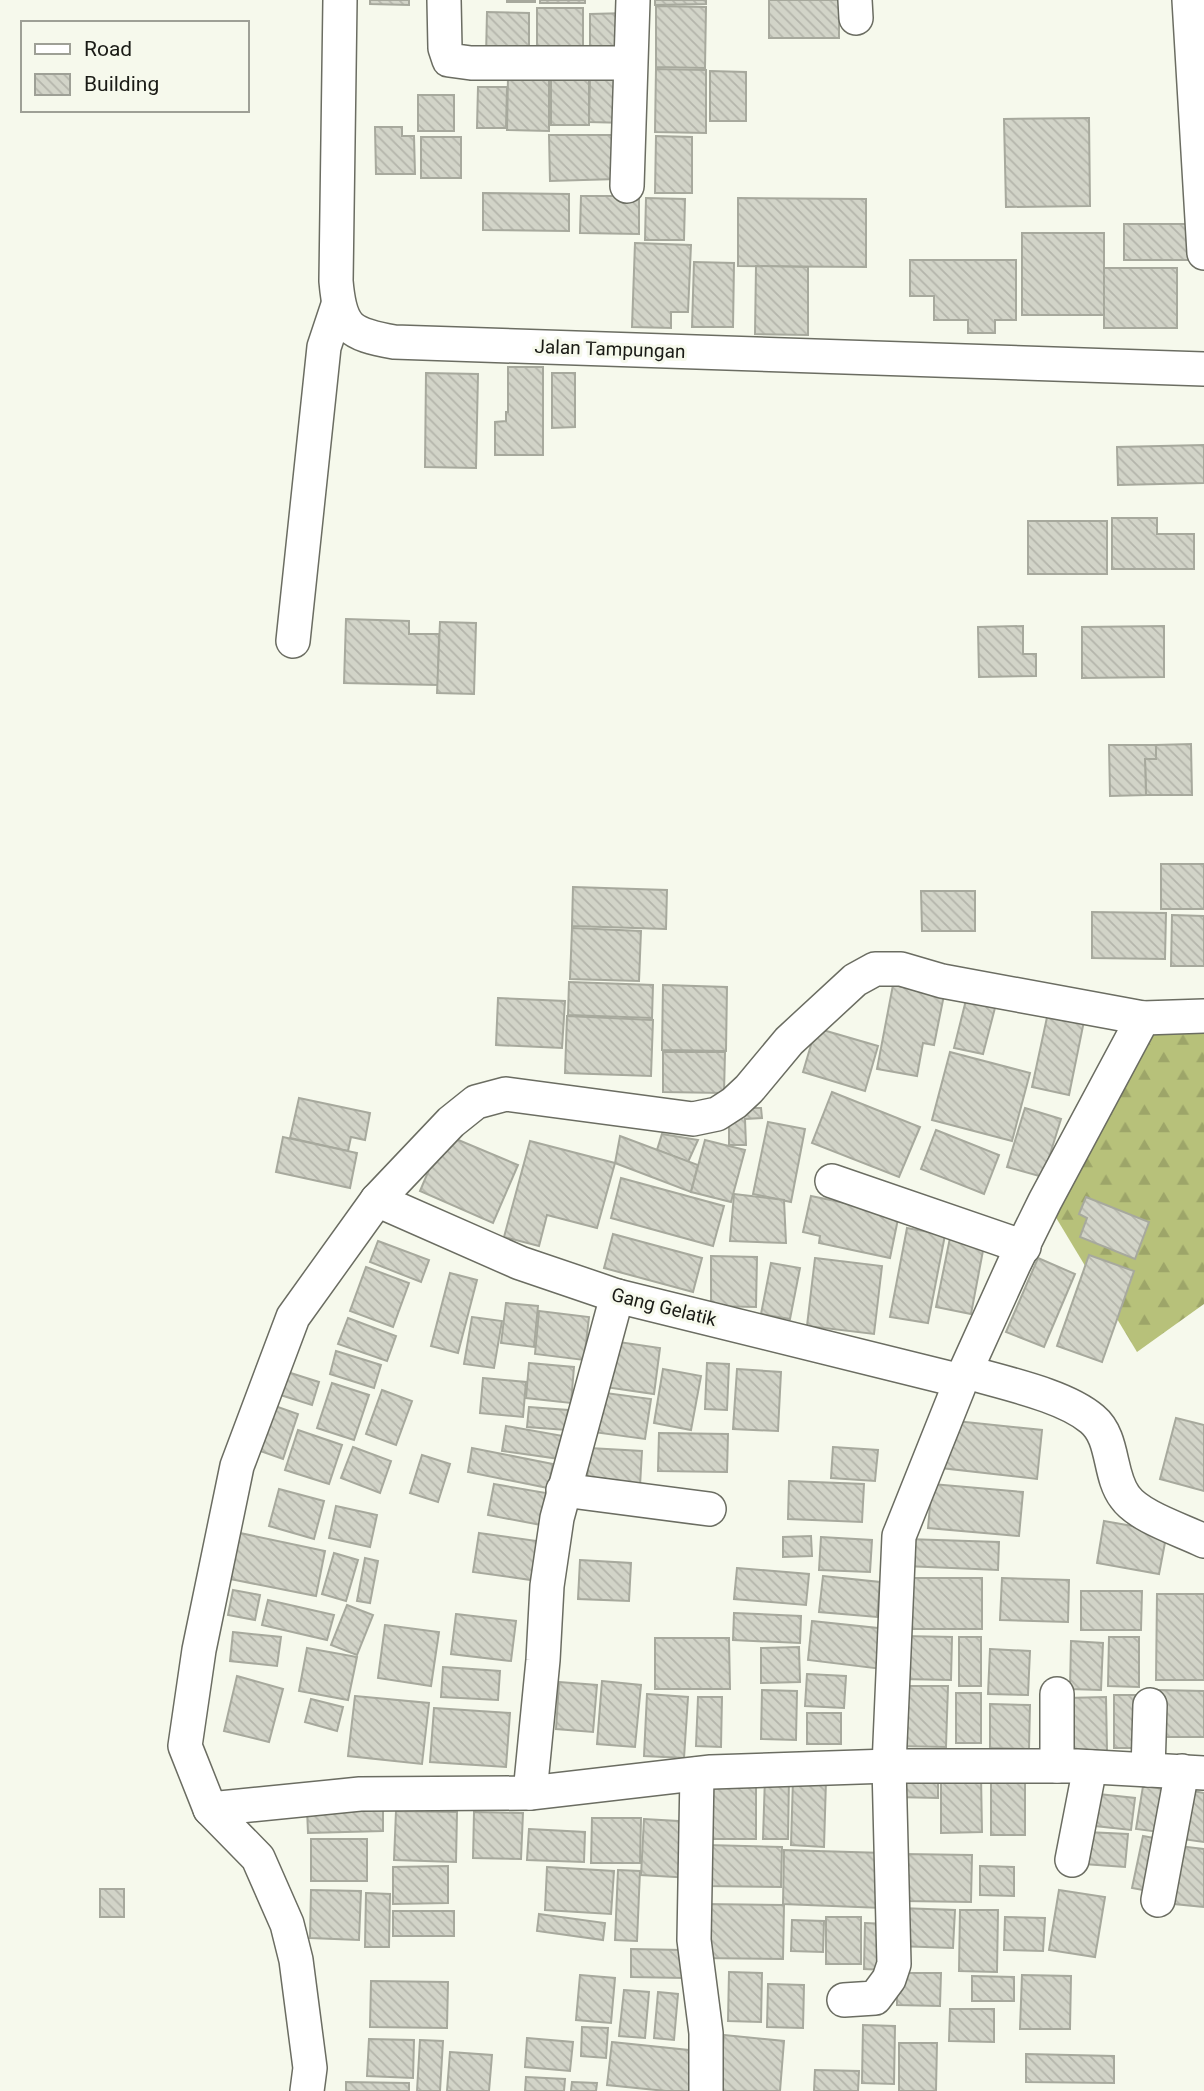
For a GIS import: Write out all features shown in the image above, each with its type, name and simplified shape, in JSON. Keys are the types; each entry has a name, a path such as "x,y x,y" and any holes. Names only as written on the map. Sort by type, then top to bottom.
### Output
{"street":[{"path":"293,641 324,347 338,305 336,281 340,0"},
{"path":"444,0 445,48 449,60 471,63 630,63"},
{"path":"627,186 633,0"},
{"path":"1189,0 1204,253"},
{"name":"Jalan Tampungan","path":"338,305 348,326 362,336 394,342 1204,369"},
{"path":"307,2091 310,2068 296,1961 287,1924 258,1858 210,1809 185,1746 199,1650 237,1466 293,1317 377,1200 451,1122 476,1102 506,1094 693,1119 717,1114 749,1090 789,1041 855,980 875,969 901,969 942,981 1143,1018 1204,1016"},
{"path":"844,2000 875,1998 889,1979 894,1965 889,1766 900,1536 964,1376 1014,1264 1143,1018"},
{"path":"832,1181 1024,1247"},
{"name":"Gang Gelatik","path":"377,1200 520,1262 617,1296 964,1376 1069,1404 1094,1420 1104,1436 1117,1483 1124,1497 1136,1509 1204,1541"},
{"path":"530,1793 547,1586 557,1518 617,1296"},
{"path":"564,1490 709,1509"},
{"path":"1057,1694 1057,1766"},
{"path":"1148,1770 1150,1705"},
{"path":"210,1809 360,1794 530,1793 696,1774 889,1766 1057,1766 1193,1772 1158,1900"},
{"path":"1072,1860 1090,1767"},
{"path":"696,1774 694,1940 706,2033 706,2091"}],"green space":[{"path":"1138,1032 1204,1033 1204,1304 1137,1352 1046,1201"}],"building":[{"path":"370,0 409,0 409,5 370,4"},
{"path":"535,0 535,2 507,2"},
{"path":"540,0 585,0 585,3 540,3"},
{"path":"655,0 706,0 706,4 655,5"},
{"path":"769,0 839,0 839,38 769,38"},
{"path":"656,6 706,7 705,68 656,67"},
{"path":"537,8 583,8 583,56 537,56"},
{"path":"487,12 529,13 529,56 486,56"},
{"path":"628,13 628,53 590,54 590,14"},
{"path":"656,69 706,70 706,133 655,132"},
{"path":"710,71 746,72 746,121 710,121"},
{"path":"551,74 589,75 589,125 551,125"},
{"path":"508,77 549,77 549,131 507,130"},
{"path":"590,77 628,78 627,123 589,122"},
{"path":"478,87 507,87 506,128 477,128"},
{"path":"418,95 454,95 454,131 418,131"},
{"path":"1089,118 1090,206 1006,207 1004,119"},
{"path":"375,127 402,127 402,136 414,136 415,174 376,174"},
{"path":"549,135 616,135 617,179 550,181"},
{"path":"656,136 692,137 692,193 655,193"},
{"path":"421,137 461,137 461,178 421,178"},
{"path":"483,193 569,194 569,231 483,230"},
{"path":"581,196 639,196 639,234 580,233"},
{"path":"646,198 685,199 684,240 645,240"},
{"path":"738,198 866,199 866,267 738,266"},
{"path":"1124,224 1188,224 1188,260 1124,260"},
{"path":"1022,233 1104,233 1104,315 1022,315"},
{"path":"635,243 691,245 688,312 671,312 671,328 632,327"},
{"path":"910,260 1016,260 1016,320 995,320 995,333 968,333 968,320 934,320 934,296 910,296"},
{"path":"694,262 734,263 733,327 692,327"},
{"path":"756,266 808,267 808,335 755,334"},
{"path":"1104,268 1177,268 1177,328 1104,328"},
{"path":"508,367 543,367 543,455 495,455 495,422 506,421 508,412"},
{"path":"426,373 478,374 476,468 425,467"},
{"path":"552,373 575,373 575,427 552,428"},
{"path":"1204,445 1204,483 1118,485 1117,447"},
{"path":"1112,518 1157,518 1157,534 1194,534 1194,569 1112,569"},
{"path":"1028,521 1107,521 1107,574 1028,574"},
{"path":"346,619 409,621 409,634 439,634 438,685 344,683"},
{"path":"440,622 476,623 474,694 437,693"},
{"path":"1023,626 1023,654 1036,654 1036,676 979,677 978,627"},
{"path":"1164,626 1164,677 1082,678 1082,627"},
{"path":"1191,744 1192,795 1146,795 1145,759 1156,759 1156,745"},
{"path":"1109,745 1156,745 1156,759 1145,759 1146,795 1110,796"},
{"path":"1161,864 1204,864 1204,909 1161,909"},
{"path":"573,887 667,890 666,929 572,926"},
{"path":"921,891 975,891 975,931 922,931"},
{"path":"1092,912 1166,913 1165,959 1092,958"},
{"path":"1172,915 1204,916 1204,966 1171,966"},
{"path":"572,928 641,931 639,981 570,979"},
{"path":"569,982 653,985 652,1018 568,1015"},
{"path":"663,985 727,987 726,1051 662,1050"},
{"path":"893,985 944,995 934,1045 923,1043 917,1076 877,1069"},
{"path":"967,996 996,1004 983,1054 954,1048"},
{"path":"498,998 565,1001 562,1048 496,1045"},
{"path":"1049,1008 1085,1016 1069,1095 1032,1087"},
{"path":"567,1016 653,1020 651,1076 565,1073"},
{"path":"816,1028 878,1046 865,1091 803,1072"},
{"path":"663,1052 725,1052 724,1093 663,1092"},
{"path":"950,1052 1030,1073 1012,1141 932,1120"},
{"path":"832,1092 920,1127 899,1177 812,1143"},
{"path":"299,1098 370,1113 365,1140 351,1137 348,1151 290,1138"},
{"path":"729,1108 761,1108 762,1118 745,1119 746,1145 729,1145"},
{"path":"1025,1108 1061,1119 1043,1177 1007,1167"},
{"path":"768,1122 805,1129 791,1202 753,1194"},
{"path":"936,1130 999,1155 984,1194 921,1169"},
{"path":"444,1134 518,1165 493,1223 420,1191"},
{"path":"662,1134 698,1140 688,1162 657,1150"},
{"path":"620,1136 698,1165 691,1192 615,1163"},
{"path":"283,1137 357,1153 350,1188 276,1172"},
{"path":"705,1140 745,1150 731,1202 691,1192"},
{"path":"530,1141 615,1163 597,1228 547,1215 539,1246 504,1237"},
{"path":"621,1178 724,1206 713,1246 611,1218"},
{"path":"734,1194 784,1200 786,1243 730,1241"},
{"path":"811,1196 899,1214 890,1258 819,1243 820,1236 803,1232"},
{"path":"1086,1197 1149,1222 1135,1259 1080,1237 1087,1218 1079,1214"},
{"path":"907,1228 945,1235 928,1323 890,1317"},
{"path":"951,1233 985,1240 971,1314 936,1307"},
{"path":"613,1234 702,1258 693,1292 604,1268"},
{"path":"378,1241 429,1260 421,1282 370,1262"},
{"path":"1089,1255 1134,1271 1102,1362 1057,1346"},
{"path":"711,1256 757,1257 756,1307 711,1306"},
{"path":"815,1258 882,1266 874,1334 807,1326"},
{"path":"1038,1258 1075,1274 1044,1347 1006,1332"},
{"path":"771,1263 800,1268 790,1319 761,1314"},
{"path":"366,1267 409,1283 393,1327 350,1311"},
{"path":"450,1273 477,1280 458,1353 431,1346"},
{"path":"506,1303 538,1306 534,1347 501,1343"},
{"path":"539,1311 589,1317 584,1360 535,1354"},
{"path":"472,1317 502,1321 494,1368 464,1364"},
{"path":"348,1318 396,1336 387,1361 338,1344"},
{"path":"605,1340 660,1348 654,1394 598,1386"},
{"path":"336,1351 381,1365 374,1388 330,1374"},
{"path":"529,1363 574,1367 571,1403 526,1398"},
{"path":"707,1363 729,1364 727,1410 705,1409"},
{"path":"278,1369 319,1382 312,1405 271,1392"},
{"path":"663,1369 701,1376 691,1430 654,1423"},
{"path":"737,1369 781,1372 778,1431 733,1429"},
{"path":"483,1378 526,1382 523,1417 480,1413"},
{"path":"332,1383 369,1395 354,1440 317,1428"},
{"path":"382,1390 412,1401 396,1445 366,1434"},
{"path":"598,1392 651,1399 645,1439 593,1432"},
{"path":"275,1406 298,1414 283,1459 260,1451"},
{"path":"529,1407 568,1410 566,1430 527,1427"},
{"path":"1176,1418 1204,1425 1204,1491 1160,1479"},
{"path":"946,1420 1042,1430 1037,1479 941,1468"},
{"path":"506,1426 563,1436 560,1459 502,1451"},
{"path":"298,1430 342,1445 329,1484 285,1470"},
{"path":"659,1433 728,1434 727,1472 658,1471"},
{"path":"353,1447 391,1461 380,1493 341,1478"},
{"path":"833,1447 878,1450 875,1481 831,1478"},
{"path":"472,1448 553,1464 548,1488 468,1472"},
{"path":"589,1448 642,1451 640,1486 587,1483"},
{"path":"422,1455 450,1464 438,1502 410,1493"},
{"path":"789,1481 864,1484 862,1522 788,1519"},
{"path":"494,1484 546,1493 541,1525 488,1515"},
{"path":"932,1484 1023,1492 1019,1536 928,1528"},
{"path":"279,1489 324,1501 314,1539 269,1526"},
{"path":"336,1506 377,1515 370,1547 329,1538"},
{"path":"1104,1521 1167,1532 1159,1574 1097,1563"},
{"path":"240,1533 325,1551 316,1596 230,1579"},
{"path":"479,1533 537,1541 531,1580 473,1572"},
{"path":"811,1536 812,1556 783,1557 783,1537"},
{"path":"821,1537 872,1540 870,1572 819,1570"},
{"path":"906,1539 999,1542 998,1570 905,1566"},
{"path":"334,1553 358,1560 346,1601 322,1594"},
{"path":"365,1558 378,1561 370,1603 357,1601"},
{"path":"580,1560 631,1563 629,1601 578,1599"},
{"path":"737,1568 809,1574 806,1605 734,1599"},
{"path":"823,1576 880,1582 877,1617 819,1612"},
{"path":"903,1578 982,1578 982,1629 903,1629"},
{"path":"1002,1578 1069,1580 1068,1622 1000,1620"},
{"path":"233,1590 260,1595 255,1620 228,1615"},
{"path":"1081,1591 1142,1591 1141,1630 1081,1630"},
{"path":"1157,1594 1204,1594 1204,1680 1156,1680"},
{"path":"268,1600 334,1615 327,1640 262,1625"},
{"path":"347,1605 373,1615 357,1655 331,1645"},
{"path":"734,1613 801,1616 800,1643 733,1640"},
{"path":"456,1614 516,1621 511,1661 451,1654"},
{"path":"812,1621 887,1629 882,1669 808,1660"},
{"path":"385,1625 439,1632 431,1686 378,1678"},
{"path":"233,1632 281,1637 277,1666 230,1661"},
{"path":"902,1636 952,1637 951,1680 901,1679"},
{"path":"959,1637 981,1637 981,1686 959,1686"},
{"path":"1109,1637 1139,1637 1139,1687 1108,1686"},
{"path":"655,1638 729,1638 730,1689 655,1689"},
{"path":"1071,1641 1103,1643 1101,1690 1070,1689"},
{"path":"799,1647 800,1682 761,1683 761,1648"},
{"path":"307,1648 357,1657 348,1700 299,1691"},
{"path":"990,1649 1030,1651 1028,1695 988,1694"},
{"path":"443,1667 500,1671 498,1700 441,1697"},
{"path":"807,1674 846,1676 844,1708 805,1706"},
{"path":"237,1676 283,1689 269,1742 224,1731"},
{"path":"602,1681 641,1685 635,1747 597,1744"},
{"path":"559,1682 597,1685 593,1732 556,1729"},
{"path":"898,1686 948,1686 946,1747 897,1746"},
{"path":"762,1690 797,1691 796,1740 761,1739"},
{"path":"1157,1690 1204,1691 1204,1737 1157,1737"},
{"path":"956,1693 981,1693 981,1743 956,1743"},
{"path":"647,1694 688,1697 684,1758 644,1756"},
{"path":"1114,1695 1144,1695 1144,1748 1114,1748"},
{"path":"355,1696 429,1703 422,1764 348,1756"},
{"path":"698,1697 722,1697 721,1747 696,1746"},
{"path":"1106,1697 1107,1751 1067,1751 1066,1698"},
{"path":"311,1699 343,1707 337,1731 305,1722"},
{"path":"990,1704 1030,1705 1029,1749 990,1748"},
{"path":"434,1708 510,1713 506,1767 430,1762"},
{"path":"807,1713 841,1713 841,1744 807,1744"},
{"path":"895,1772 938,1774 938,1798 895,1797"},
{"path":"981,1775 982,1832 941,1833 941,1776"},
{"path":"765,1776 789,1777 788,1839 763,1839"},
{"path":"793,1779 826,1780 824,1847 791,1845"},
{"path":"991,1779 1025,1779 1025,1835 991,1835"},
{"path":"1143,1786 1174,1790 1167,1833 1136,1829"},
{"path":"707,1787 756,1787 756,1839 707,1839"},
{"path":"1182,1789 1204,1793 1204,1842 1175,1838"},
{"path":"1089,1793 1135,1798 1131,1830 1086,1825"},
{"path":"383,1806 383,1831 308,1833 307,1809"},
{"path":"396,1811 457,1812 456,1862 394,1860"},
{"path":"474,1812 523,1813 521,1859 473,1858"},
{"path":"592,1818 641,1818 640,1863 591,1863"},
{"path":"644,1819 695,1822 692,1878 641,1875"},
{"path":"529,1829 585,1832 584,1862 527,1860"},
{"path":"1086,1832 1128,1834 1125,1867 1084,1864"},
{"path":"1143,1836 1165,1840 1154,1892 1132,1888"},
{"path":"311,1839 367,1839 367,1881 311,1881"},
{"path":"706,1845 782,1847 781,1887 705,1886"},
{"path":"1170,1845 1204,1849 1204,1907 1164,1903"},
{"path":"784,1850 884,1853 882,1908 783,1904"},
{"path":"903,1854 972,1855 971,1902 903,1901"},
{"path":"448,1866 448,1903 393,1904 393,1867"},
{"path":"980,1866 1014,1867 1014,1896 980,1895"},
{"path":"547,1867 614,1871 611,1914 545,1910"},
{"path":"618,1870 640,1871 637,1941 615,1940"},
{"path":"100,1889 124,1889 124,1917 100,1917"},
{"path":"311,1890 361,1891 359,1940 310,1938"},
{"path":"1059,1890 1105,1897 1095,1957 1049,1950"},
{"path":"366,1893 390,1894 389,1947 365,1947"},
{"path":"701,1904 784,1905 783,1959 699,1958"},
{"path":"899,1908 955,1910 953,1948 897,1946"},
{"path":"960,1910 998,1910 997,1972 959,1971"},
{"path":"393,1911 454,1911 454,1936 393,1936"},
{"path":"539,1914 605,1923 603,1940 537,1931"},
{"path":"826,1917 861,1917 861,1964 826,1964"},
{"path":"1005,1917 1045,1918 1043,1951 1004,1950"},
{"path":"792,1920 824,1921 823,1952 791,1951"},
{"path":"865,1923 887,1924 887,1970 864,1969"},
{"path":"631,1949 683,1950 683,1978 631,1977"},
{"path":"729,1972 762,1973 761,2022 728,2021"},
{"path":"897,1973 941,1973 940,2006 897,2005"},
{"path":"580,1975 615,1978 611,2023 576,2020"},
{"path":"1022,1975 1071,1976 1070,2029 1020,2029"},
{"path":"972,1976 1014,1977 1014,2001 972,2001"},
{"path":"371,1981 448,1982 447,2028 370,2027"},
{"path":"768,1984 804,1985 803,2028 767,2027"},
{"path":"624,1990 649,1992 645,2038 619,2036"},
{"path":"658,1992 678,1994 674,2040 654,2038"},
{"path":"950,2009 994,2009 994,2042 949,2041"},
{"path":"863,2025 895,2026 894,2084 862,2083"},
{"path":"582,2027 608,2028 606,2058 581,2056"},
{"path":"724,2035 784,2041 780,2091 719,2091"},
{"path":"527,2038 573,2042 570,2071 525,2067"},
{"path":"369,2039 414,2040 413,2078 367,2076"},
{"path":"420,2040 443,2041 440,2091 417,2091"},
{"path":"612,2042 698,2051 693,2091 607,2085"},
{"path":"899,2043 937,2043 936,2091 899,2091"},
{"path":"450,2052 492,2055 489,2091 447,2091"},
{"path":"1026,2054 1114,2056 1114,2083 1026,2082"},
{"path":"815,2070 859,2071 858,2091 814,2091"},
{"path":"526,2077 565,2079 564,2091 525,2091"},
{"path":"346,2082 409,2083 409,2091 346,2091"},
{"path":"572,2082 597,2083 596,2091 571,2091"}]}
